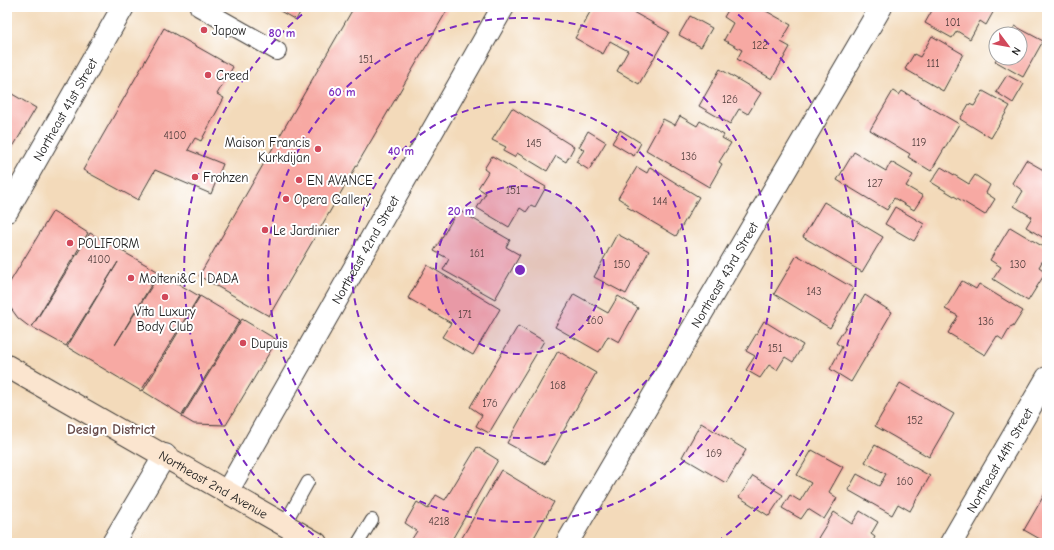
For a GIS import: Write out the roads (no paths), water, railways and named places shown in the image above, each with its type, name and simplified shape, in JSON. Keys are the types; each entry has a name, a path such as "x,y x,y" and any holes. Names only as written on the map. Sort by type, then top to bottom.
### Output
{"main road":[{"name":"Northeast 2nd Avenue","path":"7,366 165,455 316,543"}],"street":[{"name":"Northeast 41st Street","path":"7,211 123,7"},
{"path":"200,7 276,51"},
{"name":"Northeast 42nd Street","path":"227,492 503,7"},
{"name":"Northeast 43rd Street","path":"567,543 882,7"},
{"name":"Northeast 44th Street","path":"951,543 1047,378"},
{"path":"113,543 165,455"}],"lane":[{"path":"284,525 308,482"},
{"path":"358,543 372,520"}],"place":[{"name":"Japow","path":"204,30"},
{"name":"Creed","path":"208,75"},
{"name":"Maison Francis Kurkdijan","path":"318,149"},
{"name":"Frohzen","path":"195,177"},
{"name":"EN AVANCE","path":"299,180"},
{"name":"Opera Gallery","path":"286,199"},
{"name":"Le Jardinier","path":"265,230"},
{"name":"POLIFORM","path":"70,243"},
{"name":"Molteni&C | DADA","path":"131,278"},
{"name":"Vita Luxury Body Club","path":"165,297"},
{"name":"Dupuis","path":"243,343"}],"district":[{"name":"Design District","path":"111,429"}]}
